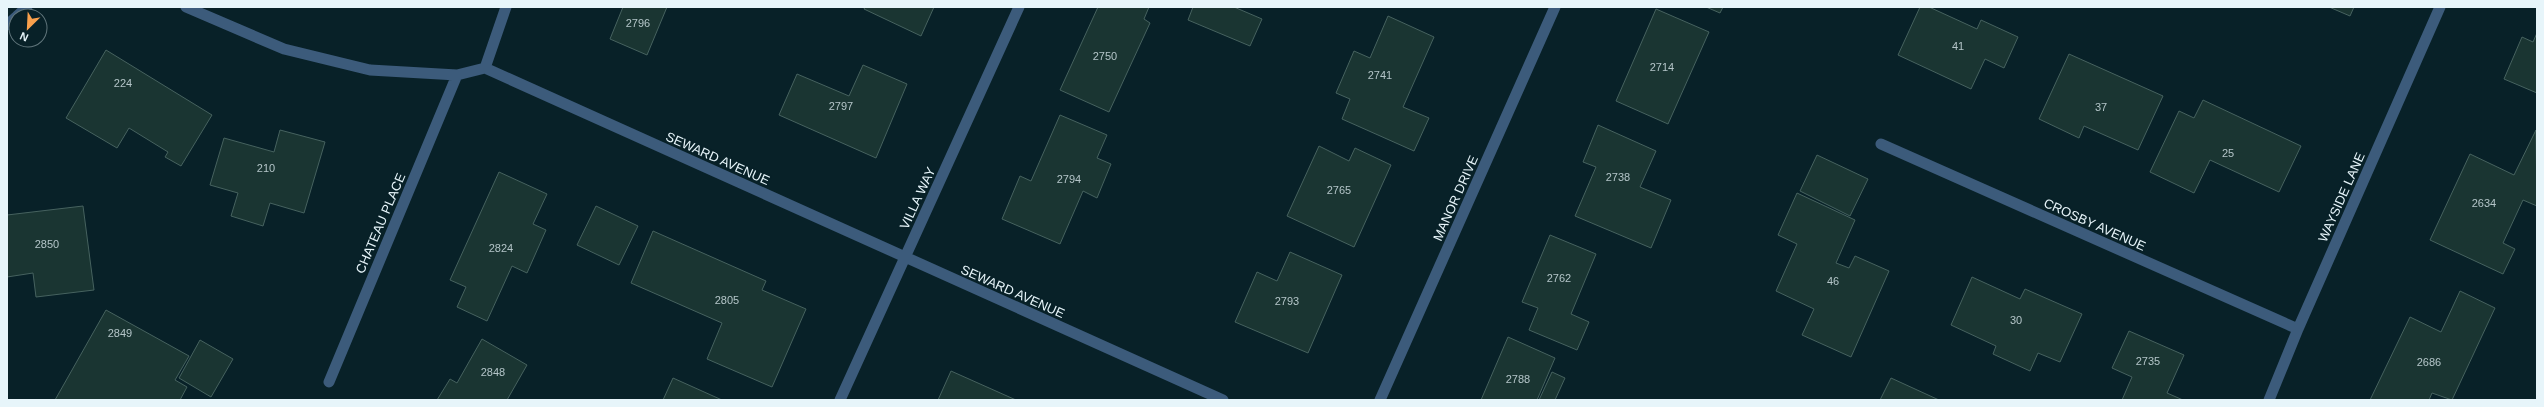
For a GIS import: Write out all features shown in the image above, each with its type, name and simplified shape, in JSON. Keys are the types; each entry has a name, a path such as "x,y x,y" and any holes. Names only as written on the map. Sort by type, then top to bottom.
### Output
{"street":[{"path":"186,7 284,49 370,70 457,75 485,68 506,7"},
{"name":"VILLA WAY","path":"840,400 1019,7"},
{"name":"MANOR DRIVE","path":"1380,400 1555,7"},
{"name":"WAYSIDE LANE","path":"2269,400 2298,329 2440,7"},
{"name":"SEWARD AVENUE","path":"485,68 1223,400"},
{"name":"CHATEAU PLACE","path":"329,382 457,75"},
{"name":"CROSBY AVENUE","path":"1881,144 2298,329"}],"building":[{"path":"623,7 667,7 647,55 610,39"},
{"path":"865,7 934,7 921,36 864,9"},
{"path":"1098,7 1149,7 1144,19 1150,23 1109,112 1060,90"},
{"path":"1193,7 1234,7 1262,19 1250,46 1188,20"},
{"path":"1706,7 1723,7 1720,13"},
{"path":"1920,7 1929,7 1977,29 1981,20 2018,37 2004,68 1985,59 1971,89 1898,55"},
{"path":"2329,7 2354,7 2350,16"},
{"path":"1656,9 1709,32 1668,124 1616,101"},
{"path":"1388,16 1434,37 1403,107 1429,118 1414,151 1342,119 1350,99 1336,93 1354,51 1370,58"},
{"path":"2537,33 2537,93 2504,79 2522,37 2533,42"},
{"path":"106,50 212,115 181,166 165,157 168,152 129,128 117,148 66,118"},
{"path":"2069,54 2163,96 2138,150 2084,126 2079,138 2039,119"},
{"path":"863,65 907,84 876,158 779,115 797,74 849,96"},
{"path":"2203,100 2301,146 2279,192 2210,160 2194,193 2150,172 2179,111 2194,118"},
{"path":"1060,115 1107,135 1097,158 1111,164 1097,198 1083,191 1060,244 1002,219 1020,176 1031,181"},
{"path":"1598,125 1656,151 1640,187 1671,200 1651,248 1575,216 1596,167 1583,162"},
{"path":"280,130 325,142 304,213 270,203 263,226 231,216 238,193 210,185 224,138 274,152"},
{"path":"2536,130 2537,206 2523,200 2503,243 2515,249 2503,274 2430,240 2470,154 2514,175"},
{"path":"1319,146 1349,161 1355,148 1391,165 1354,247 1287,216"},
{"path":"1817,155 1868,179 1850,216 1800,191"},
{"path":"499,172 547,194 533,224 546,230 527,273 512,266 487,321 457,307 466,287 450,280"},
{"path":"1797,193 1855,220 1836,263 1849,268 1855,256 1889,271 1851,357 1802,335 1814,309 1776,291 1797,244 1778,235"},
{"path":"83,206 94,290 36,297 33,273 7,277 7,215"},
{"path":"596,206 638,226 619,265 577,245"},
{"path":"653,231 766,281 762,290 806,309 772,387 707,359 722,323 631,283"},
{"path":"1550,235 1596,254 1571,314 1589,322 1577,350 1529,330 1538,308 1522,302"},
{"path":"1290,252 1342,275 1308,353 1235,322 1257,272 1277,281"},
{"path":"1972,277 2020,299 2025,289 2082,314 2060,362 2038,353 2030,371 1993,354 1996,346 1951,325"},
{"path":"2460,291 2495,308 2452,400 2432,393 2429,400 2370,400 2410,317 2441,332"},
{"path":"106,310 189,356 175,380 187,387 180,400 55,400"},
{"path":"2129,331 2184,355 2167,393 2183,400 2122,400 2132,377 2112,368"},
{"path":"1508,337 1555,358 1537,400 1481,400"},
{"path":"482,339 527,365 507,400 437,400 450,379 457,383"},
{"path":"200,340 233,359 211,397 179,378"},
{"path":"951,371 1016,400 938,400"},
{"path":"1552,372 1565,378 1555,400 1539,400"},
{"path":"673,378 722,400 663,400"},
{"path":"1891,378 1939,400 1880,400"}]}
